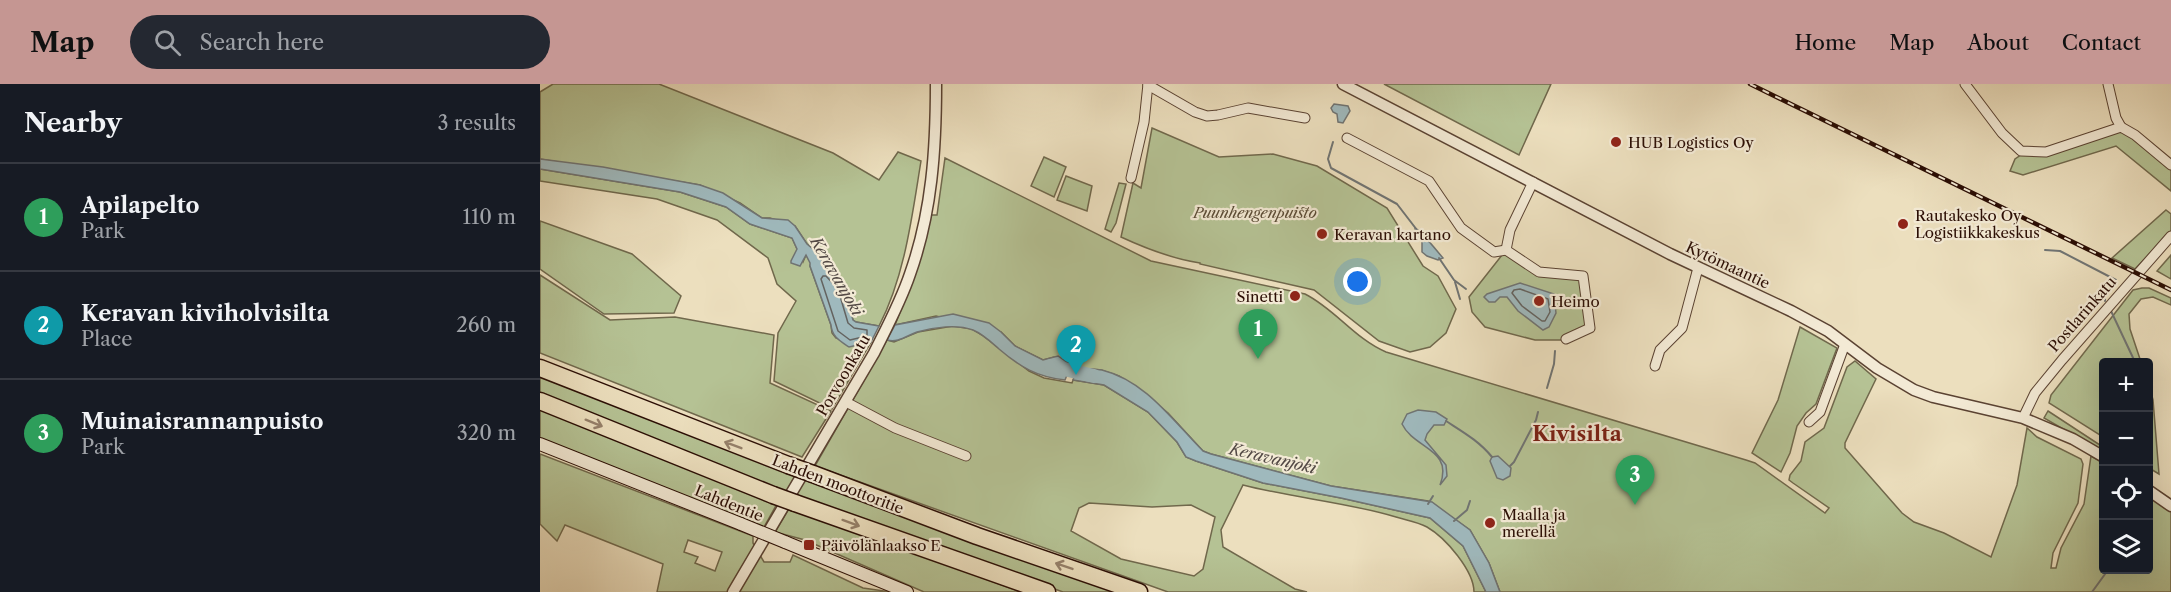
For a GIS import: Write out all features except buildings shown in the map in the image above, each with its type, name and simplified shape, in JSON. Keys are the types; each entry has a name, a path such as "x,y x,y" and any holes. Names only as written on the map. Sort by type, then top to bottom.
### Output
{"highway":[{"name":"Lahden moottoritie","path":"540,368 977,536 1139,592"},
{"name":"Lahden moottoritie","path":"540,401 773,495 1047,592"}],"main road":[{"name":"Lahdentie","path":"540,444 907,592"}],"street":[{"name":"Porvoonkatu","path":"733,592 874,353 895,313 911,273 928,210 936,145 936,84"},
{"path":"1131,178 1144,122 1148,84 1207,116 1248,108 1305,118"},
{"name":"Kytömaantie","path":"1343,84 1698,268 1791,310 1828,331 1877,368 1914,390 1933,397 2023,418 2073,439 2099,455"},
{"path":"1965,84 2002,133 2021,151 2046,152 2121,127"},
{"path":"2108,84 2116,118 2121,127 2135,135 2171,165"},
{"path":"1347,138 1429,181 1461,228 1494,252 1506,250 1539,272 1582,276 1590,328 1566,339"},
{"path":"1506,250 1510,230 1533,182"},
{"name":"Postlarinkatu","path":"2023,418 2035,393 2171,236"},
{"path":"1655,366 1660,350 1682,328 1698,268"},
{"path":"1809,422 1820,412 1845,344"},
{"path":"846,402 895,428 966,456"},
{"path":"2153,493 2171,506"}],"green space":[{"path":"553,84 659,84 833,153 879,180 898,152 921,161 911,224 901,266 888,307 879,326 853,320 843,286 819,254 807,244 795,226 770,218 762,218 740,203 700,185 540,159 540,92"},
{"path":"1384,84 1551,84 1519,155"},
{"name":"Puunhengenpuisto","path":"1152,128 1219,157 1273,154 1317,166 1387,208 1423,266 1438,276 1456,309 1446,333 1430,347 1410,352 1379,341 1314,290 1180,259 1121,237 1133,183 1141,188"},
{"path":"2120,131 2130,136 2171,169 2171,191 2116,146 2023,175 2010,171 2015,159 2021,155"},
{"path":"1044,157 1066,167 1054,197 1031,186"},
{"path":"945,158 1151,261 1305,294 1316,300 1364,340 1386,352 1755,463 1825,513 1829,508 1789,480 1790,475 1801,461 1805,442 1824,428 1847,367 1855,361 1876,379 1845,443 1845,448 1902,513 1914,522 1944,533 1991,557 2017,485 2027,428 2037,437 2081,459 2083,464 2078,503 2053,553 2051,568 2056,568 2061,548 2084,504 2091,456 2099,461 2099,574 2153,574 2153,498 2171,511 2171,592 1500,592 1489,563 1470,530 1428,501 1331,486 1203,451 1168,413 1119,376 1101,370 1078,368 1079,366 1054,357 1043,360 1015,346 1001,332 936,316 895,325 916,271 931,215 937,215"},
{"path":"540,169 680,192 726,207 750,224 792,238 803,262 806,255 811,263 810,266 832,333 836,338 871,342 832,409 774,381 778,333 796,301 777,284 768,258 717,220 657,199 540,181"},
{"path":"1066,176 1092,186 1087,211 1057,200"},
{"path":"1119,183 1126,184 1116,223 1111,232 1105,229"},
{"path":"2166,210 2171,214 2171,231 2135,269 2112,258"},
{"path":"540,221 632,254 681,296 674,313 604,314 540,269"},
{"path":"1506,250 1539,272 1583,276 1590,328 1564,340 1535,340 1485,327 1472,312 1469,297"},
{"path":"2171,255 2171,279 2157,271"},
{"path":"540,275 610,320 675,317 774,335 770,383 831,411 802,457 540,353"},
{"path":"2149,288 2171,298 2171,305 2153,297 2141,299 2129,314 2130,329 2140,358 2099,358 2099,434 2049,403 2051,395 2133,290"},
{"path":"953,326 972,329 1029,371 1044,378 1104,385 1148,412 1177,442 1186,457 1196,461 1263,483 1430,518 1463,546 1486,592 1474,592 1469,575 1458,556 1442,539 1423,525 1377,512 1243,485 1221,530 1223,547 1295,589 1307,592 1168,592 815,466 887,340 894,342 918,332","holes":["1089,503 1152,507 1191,505 1215,517 1203,569 1194,576 1121,559 1071,531 1079,508"]},
{"path":"1800,327 1837,348 1816,404 1797,426 1790,453 1781,472 1752,453 1778,400"},
{"path":"540,375 1124,592 1063,592 815,503 540,394"},
{"path":"2153,400 2159,474 2153,470"},
{"path":"540,409 778,502 764,527 733,515 540,438"},
{"path":"2048,411 2099,444 2099,450 2044,418"},
{"path":"540,454 753,536 753,543 764,562 790,562 793,555 863,588 891,592 657,592 663,564 565,525 557,541 540,524","holes":["688,540 722,552 715,571 695,563 698,557 684,552"]},
{"path":"790,507 1021,592 924,592 805,540 775,532"}],"water":[{"path":"1334,104 1348,106 1350,111 1343,123 1338,122 1337,114 1331,108"},
{"path":"540,159 603,167 700,185 723,193 762,218 788,220 807,244 819,254 843,286 853,320 879,326 871,342 849,347 835,336 806,255 800,266 791,263 797,249 792,238 750,224 726,207 680,192 540,169"},
{"path":"1415,228 1443,258 1438,260 1422,252 1422,241"},
{"path":"1520,283 1554,294 1556,313 1549,327 1543,330 1518,311 1507,297 1500,297 1495,302 1489,302 1484,297"},
{"path":"953,314 989,323 1015,346 1043,360 1058,356 1071,365 1065,380 1029,370 1014,361 987,338 967,328 938,328 917,332 898,340 887,340 895,325"},
{"path":"1078,368 1102,370 1132,383 1158,403 1203,451 1331,486 1432,502 1470,530 1489,563 1500,592 1486,592 1463,546 1430,518 1263,483 1186,457 1177,442 1148,412 1104,385 1073,380"},
{"path":"1418,410 1436,412 1447,419 1444,425 1434,425 1425,440 1446,465 1447,476 1440,485 1443,473 1442,464 1431,450 1415,439 1402,424 1407,414"},
{"path":"1498,456 1511,468 1510,476 1503,480 1497,478 1490,461 1492,457"}],"waterway":[{"path":"1333,142 1328,159 1331,168 1397,204 1417,230"},
{"path":"2045,250 2060,251 2116,280 2105,295 2105,301"},
{"path":"1439,258 1454,280 1466,289"},
{"path":"1455,282 1460,299"},
{"path":"2111,311 2133,358"},
{"path":"1547,388 1555,351"},
{"name":"Keravanjoki","path":"1051,366 1094,376"},
{"path":"1510,466 1536,420 1538,412"},
{"path":"1446,421 1476,441 1492,457"},
{"path":"1428,504 1433,496"},
{"path":"1454,521 1467,510 1470,501"},
{"path":"2092,592 2105,574"}],"railway":[{"path":"1750,84 2171,290"}],"place":[{"name":"HUB Logistics Oy","path":"1616,142"},
{"name":"Rautakesko Oy Logistiikkakeskus","path":"1903,224"},
{"name":"Keravan kartano","path":"1322,234"},
{"name":"Sinetti","path":"1295,296"},
{"name":"Heimo","path":"1539,301"},
{"name":"Apilapelto","path":"1258,359"},
{"name":"Keravan kiviholvisilta","path":"1076,375"},
{"name":"Muinaisrannanpuisto","path":"1635,505"},
{"name":"Maalla ja merellä","path":"1490,523"},
{"name":"Päivölänlaakso E","path":"809,545"}],"district":[{"name":"Kivisilta","path":"1577,433"}]}
